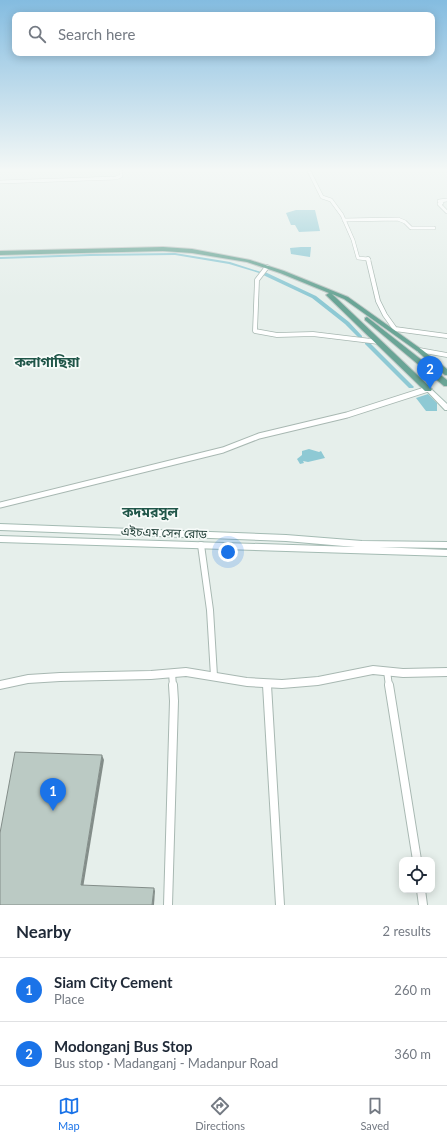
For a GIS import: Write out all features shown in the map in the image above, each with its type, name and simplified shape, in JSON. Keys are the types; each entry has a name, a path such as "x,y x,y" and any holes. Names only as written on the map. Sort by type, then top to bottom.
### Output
{"main road":[{"path":"0,254 163,249 228,256 267,267 317,288 346,298 357,304 419,350 447,373"},
{"path":"317,288 352,307 447,384"},
{"path":"329,295 447,408"},
{"name":"এইচএম সেন রোড","path":"0,527 271,537 362,544 447,545"},
{"name":"এইচএম সেন রোড","path":"0,539 447,553"}],"street":[{"path":"340,213 353,240 358,258 368,259 370,263 375,291 384,314 395,329 447,336"},
{"path":"344,220 398,218 411,228 434,228"},
{"path":"267,267 257,280 255,331 277,336 312,334 379,342"},
{"path":"419,350 447,355"},
{"path":"0,505 223,450 259,436 347,415 428,389"},
{"path":"201,545 210,610 214,676"},
{"path":"0,685 28,679 151,675 186,672 248,682 282,684 318,681 373,670 447,672"},
{"path":"386,671 417,857"},
{"path":"168,905 174,701 172,673"},
{"path":"267,683 280,905"},
{"path":"421,893 423,905"}],"water":[{"path":"286,213 316,213 320,231 299,232 295,225 291,225"},
{"path":"311,247 310,257 291,254 290,248"},
{"path":"428,394 437,403 437,411 426,411 416,398"},
{"path":"309,449 319,452 321,451 325,458 308,462 303,461 304,463 300,464 297,459 302,455 302,451"}],"building":[{"path":"15,752 102,755 81,885 154,888 152,905 0,905 0,833"}],"waterway":[{"path":"0,258 175,254 230,263 259,272"},
{"path":"263,273 314,297 347,323 360,336"},
{"path":"367,343 411,387"}],"place":[{"name":"Modonganj Bus Stop","path":"430,389"},
{"name":"Siam City Cement","path":"53,811"}],"district":[{"name":"কলাগাছিয়া","path":"47,362"},
{"name":"কদমরসুল","path":"150,512"}]}
